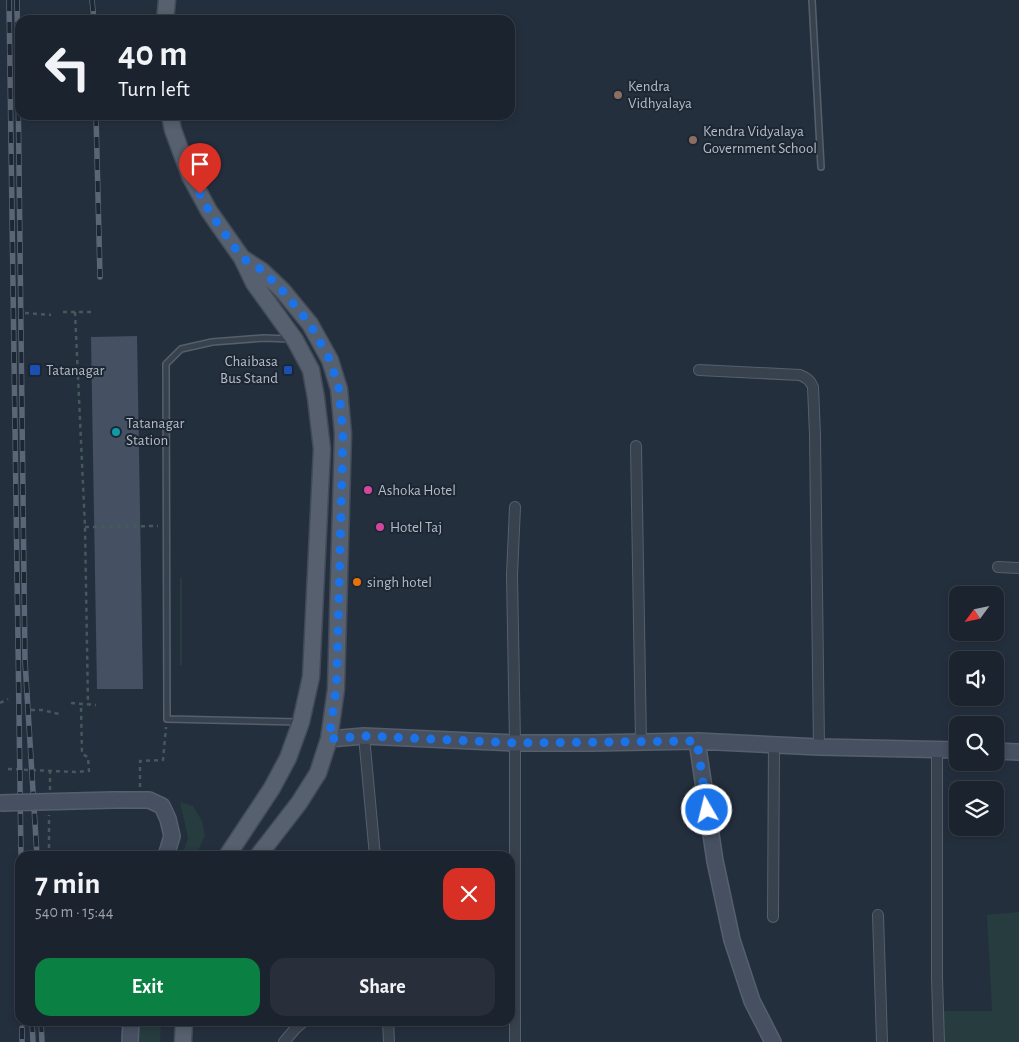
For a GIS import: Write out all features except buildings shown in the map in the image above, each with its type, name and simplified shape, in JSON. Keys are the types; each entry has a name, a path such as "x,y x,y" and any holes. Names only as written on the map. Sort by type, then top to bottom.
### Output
{"main road":[{"path":"166,15 167,0"},
{"path":"171,120 190,176 209,211 242,258 254,283 295,340 310,370 316,398 322,449 312,677 301,722 288,758 272,788 230,851"},
{"path":"242,258 262,270 282,290 310,324 330,360 339,389 343,434 337,670 329,739 318,773 299,803 262,851"},
{"path":"183,1042 184,1026"}],"street":[{"path":"699,370 800,375 806,377 813,387 819,747"},
{"path":"636,446 641,742"},
{"path":"514,851 515,743 512,575 515,507"},
{"path":"998,567 1019,568"},
{"path":"329,739 364,736 515,743 697,741 819,747 949,750"},
{"path":"364,736 375,851"},
{"path":"697,741 715,862 732,940 752,1001 773,1042"},
{"path":"774,744 774,917"},
{"path":"937,750 939,1042"},
{"path":"1004,751 1019,752"},
{"path":"0,803 148,800 162,806 168,819 172,836 168,851"},
{"path":"878,916 882,1042"},
{"path":"130,1042 131,1026"},
{"path":"284,1042 298,1026"},
{"path":"388,1026 389,1042"},
{"path":"515,1026 515,1042"}],"lane":[{"path":"812,0 822,167"},
{"path":"295,340 264,338 212,342 181,349 166,364 167,718 301,722"}],"path":[{"path":"63,312 92,312"},
{"path":"75,312 85,527 88,705"},
{"path":"25,314 51,315"},
{"path":"85,527 166,526"},
{"path":"0,702 8,699"},
{"path":"71,704 96,706"},
{"path":"8,769 88,771 88,757 82,754 81,705"},
{"path":"31,710 42,710 59,714"},
{"path":"140,800 140,761 163,760 167,718"}],"green space":[{"path":"182,577 182,665 180,665 180,578"},
{"path":"180,802 193,806 202,821 205,835 198,851 184,851 188,838"},
{"path":"1019,912 1019,1042 943,1042 942,1011 992,1011 987,915"},
{"path":"139,1026 161,1026 160,1042 138,1042"}],"railway":[{"path":"9,0 21,851"},
{"path":"17,0 17,15"},
{"path":"92,0 94,15"},
{"path":"18,120 25,661 37,851"},
{"path":"96,120 100,277"},
{"path":"32,1026 33,1042"},
{"path":"41,1026 42,1042"},
{"path":"22,1028 22,1042"}],"place":[{"name":"Kendra Vidhyalaya","path":"618,95"},
{"name":"Kendra Vidyalaya Government School","path":"693,140"},
{"name":"Tatanagar","path":"35,370"},
{"name":"Chaibasa Bus Stand","path":"288,370"},
{"name":"Tatanagar Station","path":"116,432"},
{"name":"Ashoka Hotel","path":"368,490"},
{"name":"Hotel Taj","path":"380,527"},
{"name":"singh hotel","path":"357,582"}],"route":[{"path":"200,194 209,211 242,258 262,270 282,290 310,324 330,360 339,389 343,434 337,670 329,739 364,736 515,743 697,741 707,810"}]}
